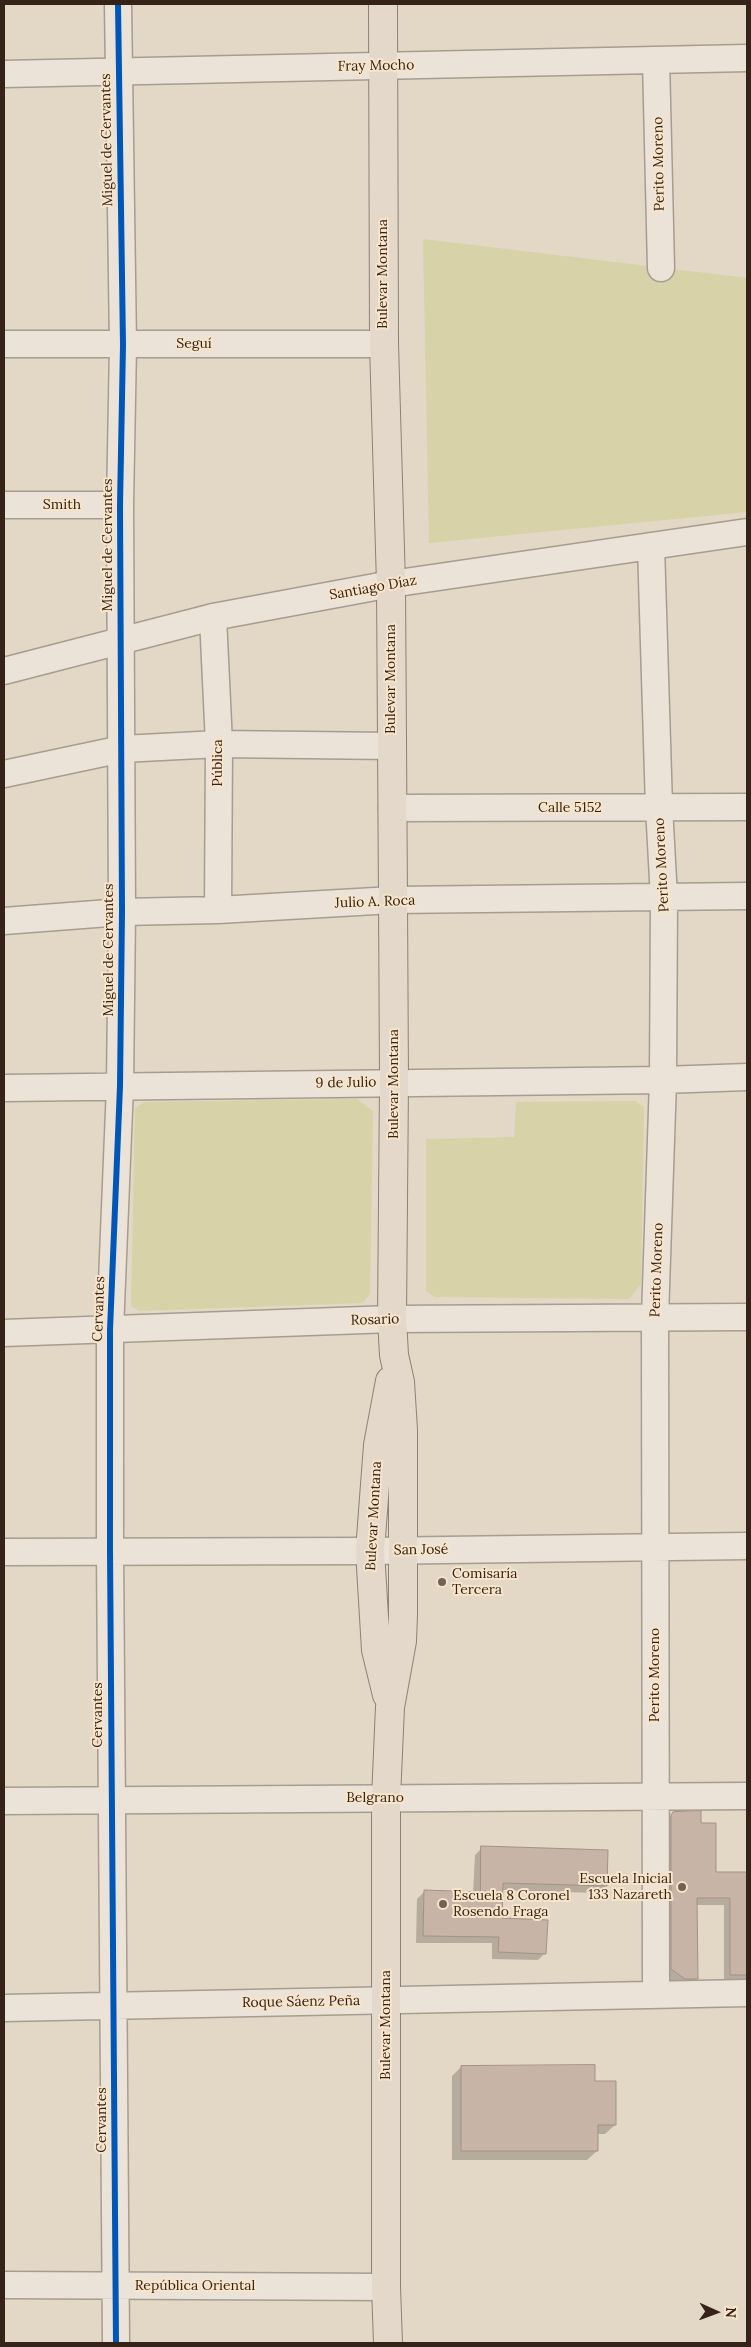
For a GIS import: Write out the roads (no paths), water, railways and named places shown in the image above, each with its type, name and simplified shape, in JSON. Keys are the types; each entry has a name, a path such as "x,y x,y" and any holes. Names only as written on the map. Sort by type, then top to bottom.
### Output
{"main road":[{"name":"Bulevar Montana","path":"383,4 384,344 392,746 394,1082 392,1319 394,1355 400,1382 403,1430 402,1641 390,1707 386,1798 386,2287 388,2343"},
{"name":"Bulevar Montana","path":"390,1707 376,1650 370,1551 378,1446 394,1355"}],"street":[{"name":"Miguel de Cervantes","path":"118,4 123,344 120,504 122,749 120,1086"},
{"name":"Fray Mocho","path":"4,74 747,58"},
{"name":"Perito Moreno","path":"656,60 661,268"},
{"name":"Seguí","path":"4,344 384,344"},
{"name":"Smith","path":"4,505 120,504"},
{"name":"Santiago Díaz","path":"4,671 213,616 390,584 747,532"},
{"name":"Perito Moreno","path":"651,546 659,807 664,898 663,1080 655,1317 656,1995"},
{"name":"Pública","path":"213,616 218,744 218,910"},
{"path":"4,774 122,749 218,744 392,746"},
{"name":"Calle 5152","path":"392,808 747,807"},
{"name":"Julio A. Roca","path":"4,921 122,912 218,910 393,900 747,896"},
{"name":"9 de Julio","path":"4,1088 663,1080 747,1077"},
{"name":"Cervantes","path":"116,2343 110,1330 120,1086"},
{"name":"Rosario","path":"4,1333 392,1319 747,1317"},
{"name":"San José","path":"4,1552 370,1551 747,1546"},
{"name":"Belgrano","path":"4,1801 747,1796"},
{"name":"Roque Sáenz Peña","path":"4,2008 747,1993"},
{"name":"República Oriental","path":"4,2285 386,2287"}],"place":[{"name":"Comisaría Tercera","path":"442,1582"},
{"name":"Escuela Inicial 133 Nazareth","path":"682,1887"},
{"name":"Escuela 8 Coronel Rosendo Fraga","path":"443,1904"}]}
